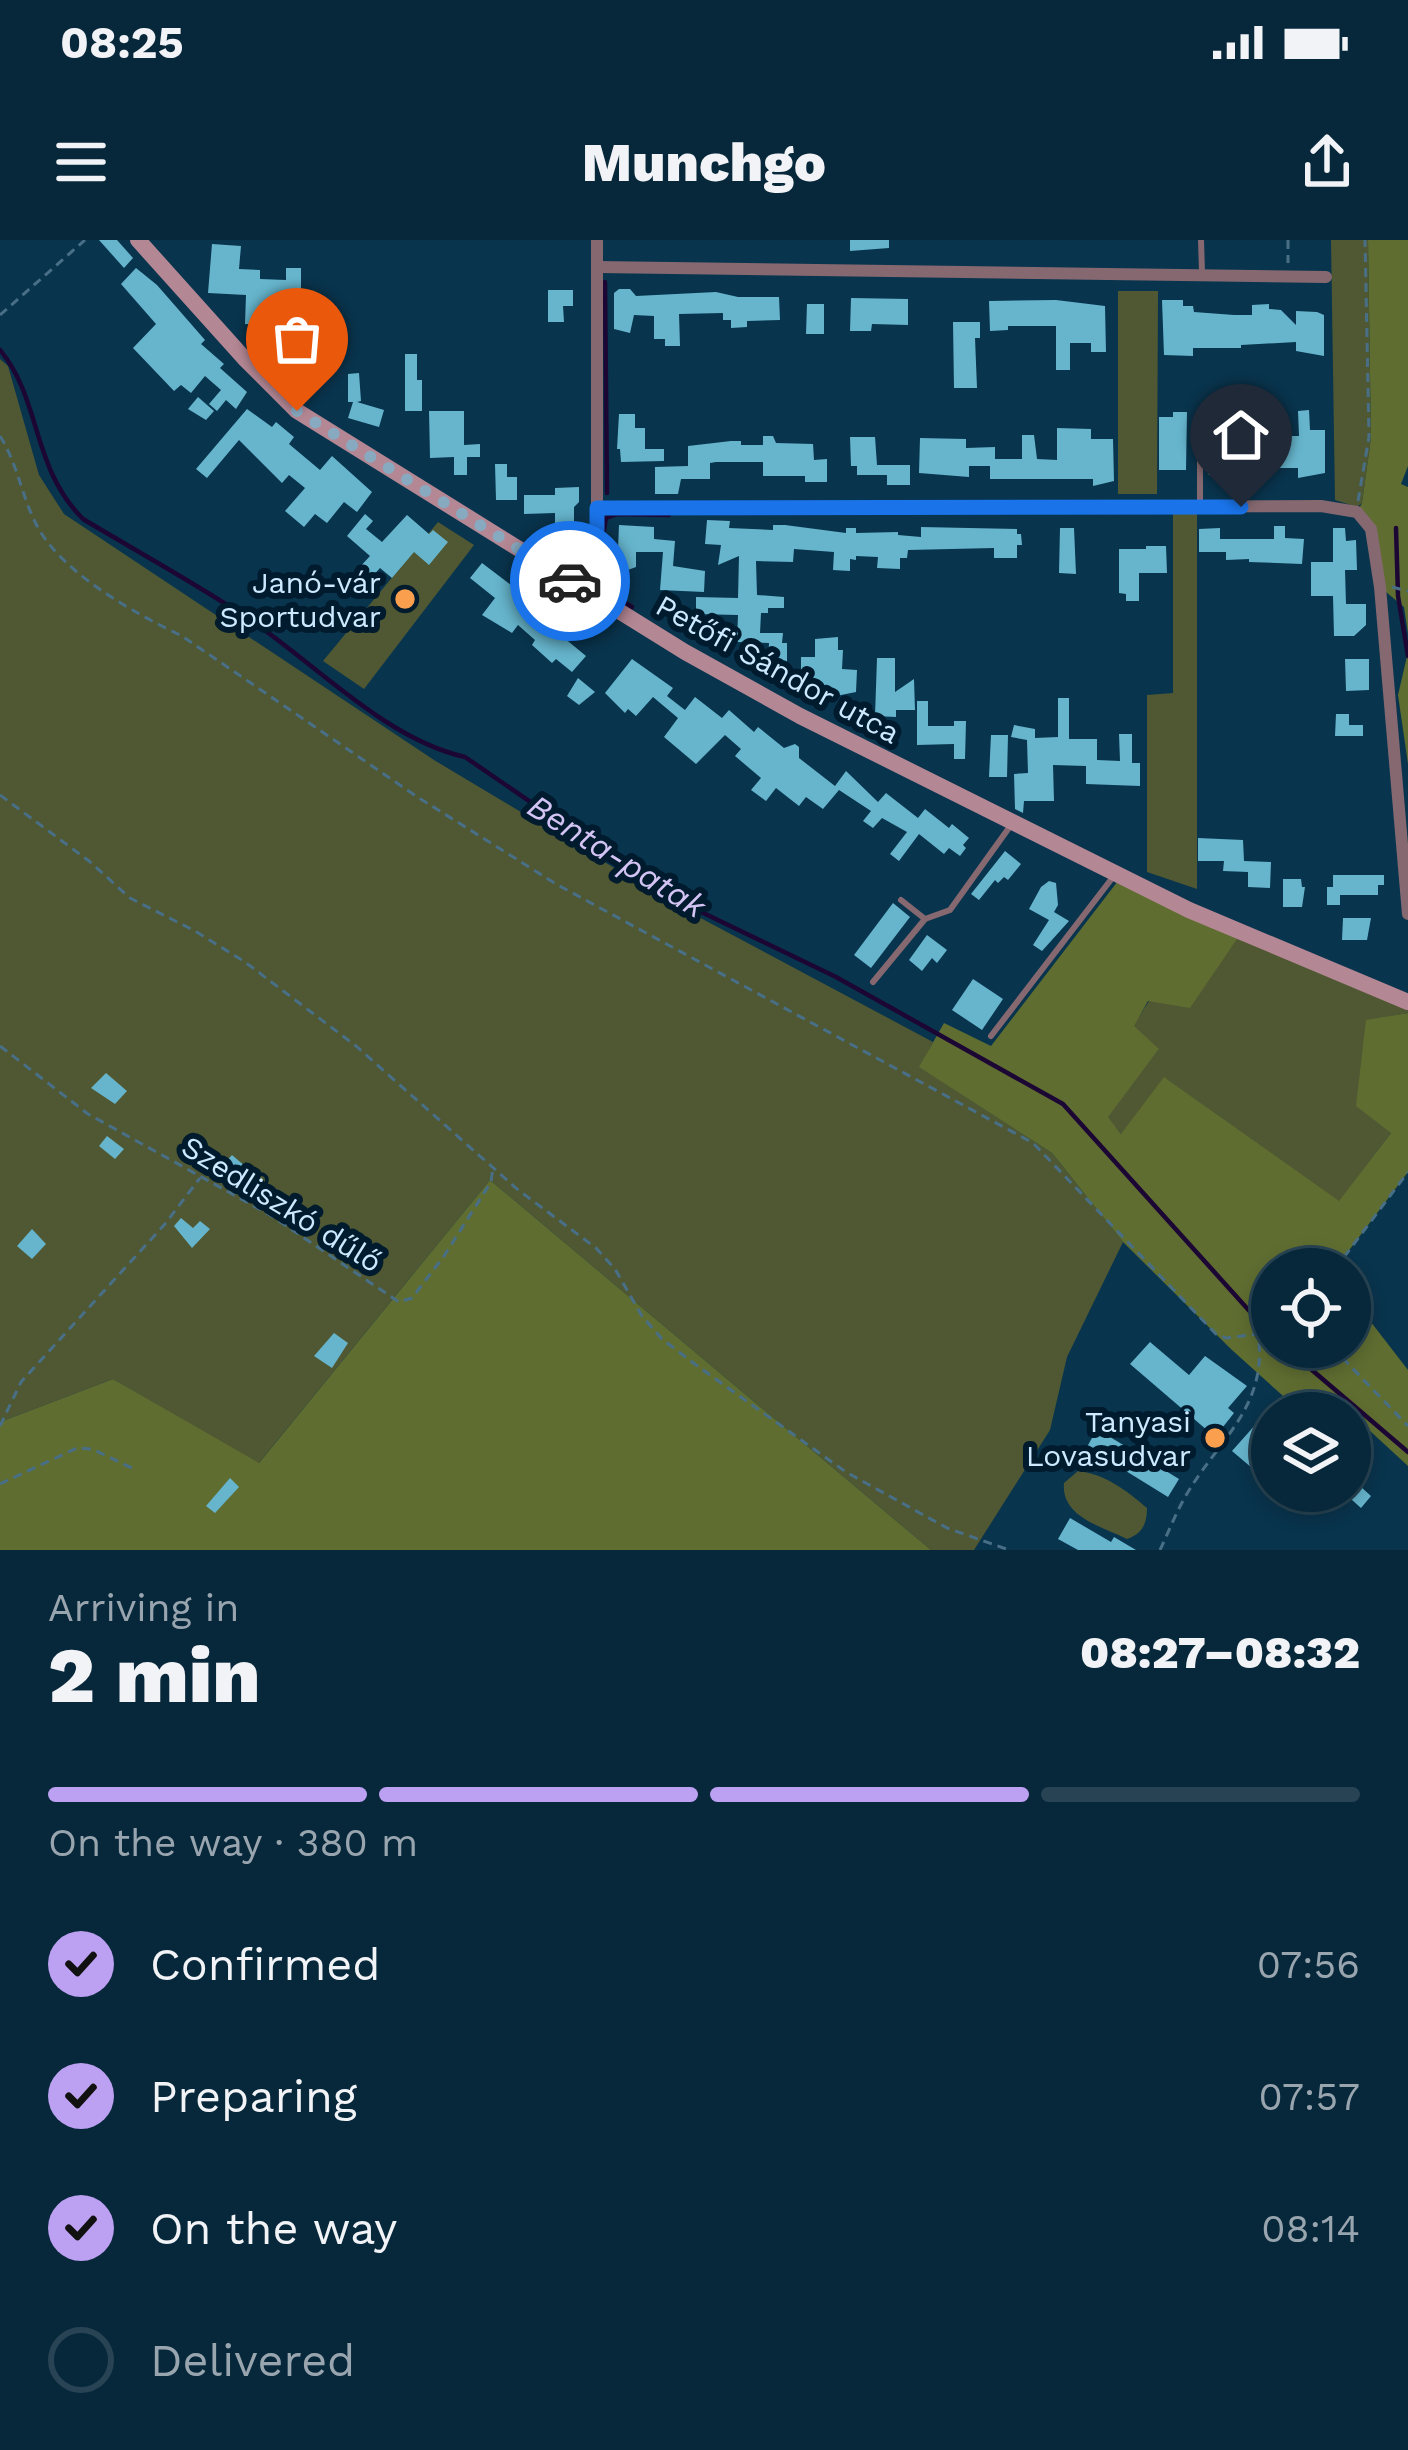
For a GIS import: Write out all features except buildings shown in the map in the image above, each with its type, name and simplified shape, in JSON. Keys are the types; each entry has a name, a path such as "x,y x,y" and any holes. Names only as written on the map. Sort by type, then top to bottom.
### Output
{"main road":[{"name":"Petőfi Sándor utca","path":"138,240 297,411 583,589 761,695 1115,874 1189,910 1406,996"}],"street":[{"path":"583,589 597,556 597,240"},
{"path":"597,267 1326,277"},
{"path":"597,508 1321,506 1357,512 1371,529 1380,586 1408,914"}],"lane":[{"path":"1201,240 1202,276"},
{"path":"1200,430 1201,508"},
{"path":"873,982 925,919 950,910 1013,823"},
{"path":"992,1036 1115,874"},
{"path":"901,900 925,919"}],"path":[{"path":"0,316 85,240"},
{"path":"1288,240 1288,277"},
{"path":"1357,512 1369,437 1365,240"},
{"path":"0,436 14,461 26,501 59,556 141,617 182,636 416,796 556,884 1033,1143 1216,1334 1226,1338 1251,1334"},
{"path":"1394,587 1405,590"},
{"path":"0,795 130,898 195,931 293,997 417,1097 526,1196 596,1248 615,1269 642,1316 696,1365 846,1472 947,1528 1009,1550"},
{"name":"Szedliszkó dűlő","path":"0,1046 88,1114 311,1241 399,1302 406,1302 444,1256 487,1191 494,1176 492,1166"},
{"path":"1351,1248 1408,1172"},
{"path":"0,1426 21,1382 165,1224 201,1177"},
{"path":"1160,1550 1184,1498 1254,1395 1260,1368"},
{"path":"1352,1368 1408,1426"},
{"path":"0,1484 77,1448 92,1449 136,1469"}],"green space":[{"path":"1331,240 1368,240 1371,438 1362,503 1357,507 1335,500"},
{"path":"1368,240 1408,240 1408,466 1401,484 1408,487 1408,633 1404,607 1380,587 1371,529 1357,512 1371,438"},
{"path":"1118,291 1158,291 1157,494 1118,494"},
{"path":"0,359 8,366 39,475 64,514 434,760 678,906 933,1042 920,1067 1052,1153 1123,1242 1067,1357 1050,1430 974,1550 931,1550 490,1180 258,1464 113,1379 0,1422"},
{"path":"1173,513 1197,513 1197,889 1147,872 1147,695 1173,693"},
{"name":"Janó-vár Sportudvar","path":"438,522 474,545 364,689 323,661"},
{"path":"1408,652 1408,764 1398,695"},
{"path":"1121,877 1241,933 1190,1008 1148,1001 1134,1026 1159,1049 1108,1117 1121,1134 1164,1077 1339,1201 1391,1133 1356,1106 1366,1020 1408,1013 1408,1172 1351,1248 1251,1248 1251,1367 1123,1242 1052,1153 919,1067 944,1023 991,1046"},
{"path":"1241,933 1408,1002 1408,1013 1366,1021 1391,1133 1339,1202 1165,1078 1122,1135 1107,1117 1158,1050 1133,1026 1149,1001"},
{"path":"490,1180 931,1550 0,1550 0,1422 113,1379 259,1463"},
{"path":"1371,1322 1408,1370 1408,1466 1371,1432 1371,1392 1279,1392 1252,1368 1371,1368"},
{"path":"1078,1471 1115,1484 1147,1508 1140,1531 1127,1539 1076,1512 1065,1495 1064,1483"}],"waterway":[{"path":"605,282 607,493"},
{"name":"Benta-patak","path":"0,350 23,391 54,478 83,519 249,619 379,717 435,748 465,757 666,895 836,977 1063,1104 1251,1313"},
{"path":"604,530 606,518 617,514 669,515"},
{"path":"1396,528 1398,596 1408,656"},
{"path":"601,569 603,590 632,607"},
{"name":"Benta-patak","path":"1310,1368 1408,1452"}],"way so far":[{"path":"297,411 570,581"}],"place":[{"name":"Janó-vár Sportudvar","path":"405,599"},
{"name":"Tanyasi Lovasudvar","path":"1215,1438"}],"route":[{"path":"570,581 583,589 593,568 597,508 1241,507"}]}
